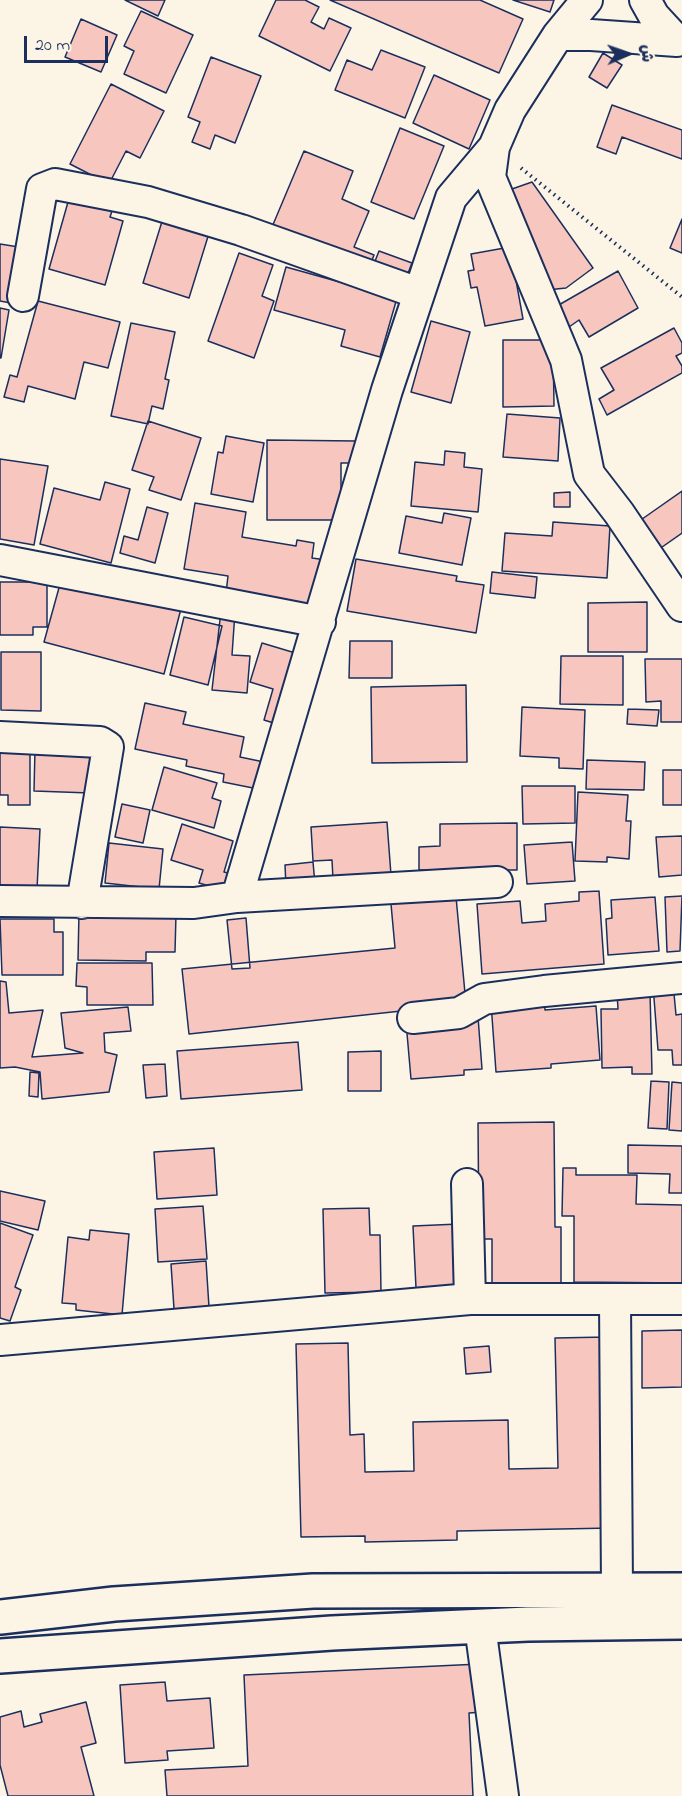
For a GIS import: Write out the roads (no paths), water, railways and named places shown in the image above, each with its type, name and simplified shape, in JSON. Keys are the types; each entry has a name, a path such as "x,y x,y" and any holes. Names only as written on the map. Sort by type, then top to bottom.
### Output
{"main road":[{"path":"0,1617 114,1604 313,1591 682,1590"},
{"path":"0,1656 153,1644 480,1626 682,1622"}],"street":[{"path":"587,0 558,35 510,110 494,147 490,177 566,360 589,474 619,513 682,606"},
{"path":"645,0 654,16 679,42"},
{"path":"558,35 591,35 679,42"},
{"path":"237,897 387,390 418,293 451,198 494,147"},
{"path":"23,296 42,189 55,184 148,202 241,230 418,293"},
{"path":"0,560 320,622"},
{"path":"0,737 100,742 108,747 82,903"},
{"path":"0,901 194,903 237,897 497,882"},
{"path":"413,1018 459,1013 484,999 504,996 682,978"},
{"path":"467,1184 470,1299"},
{"path":"0,1340 470,1299 682,1299"},
{"path":"615,1299 617,1590"},
{"path":"480,1626 503,1796"}]}
